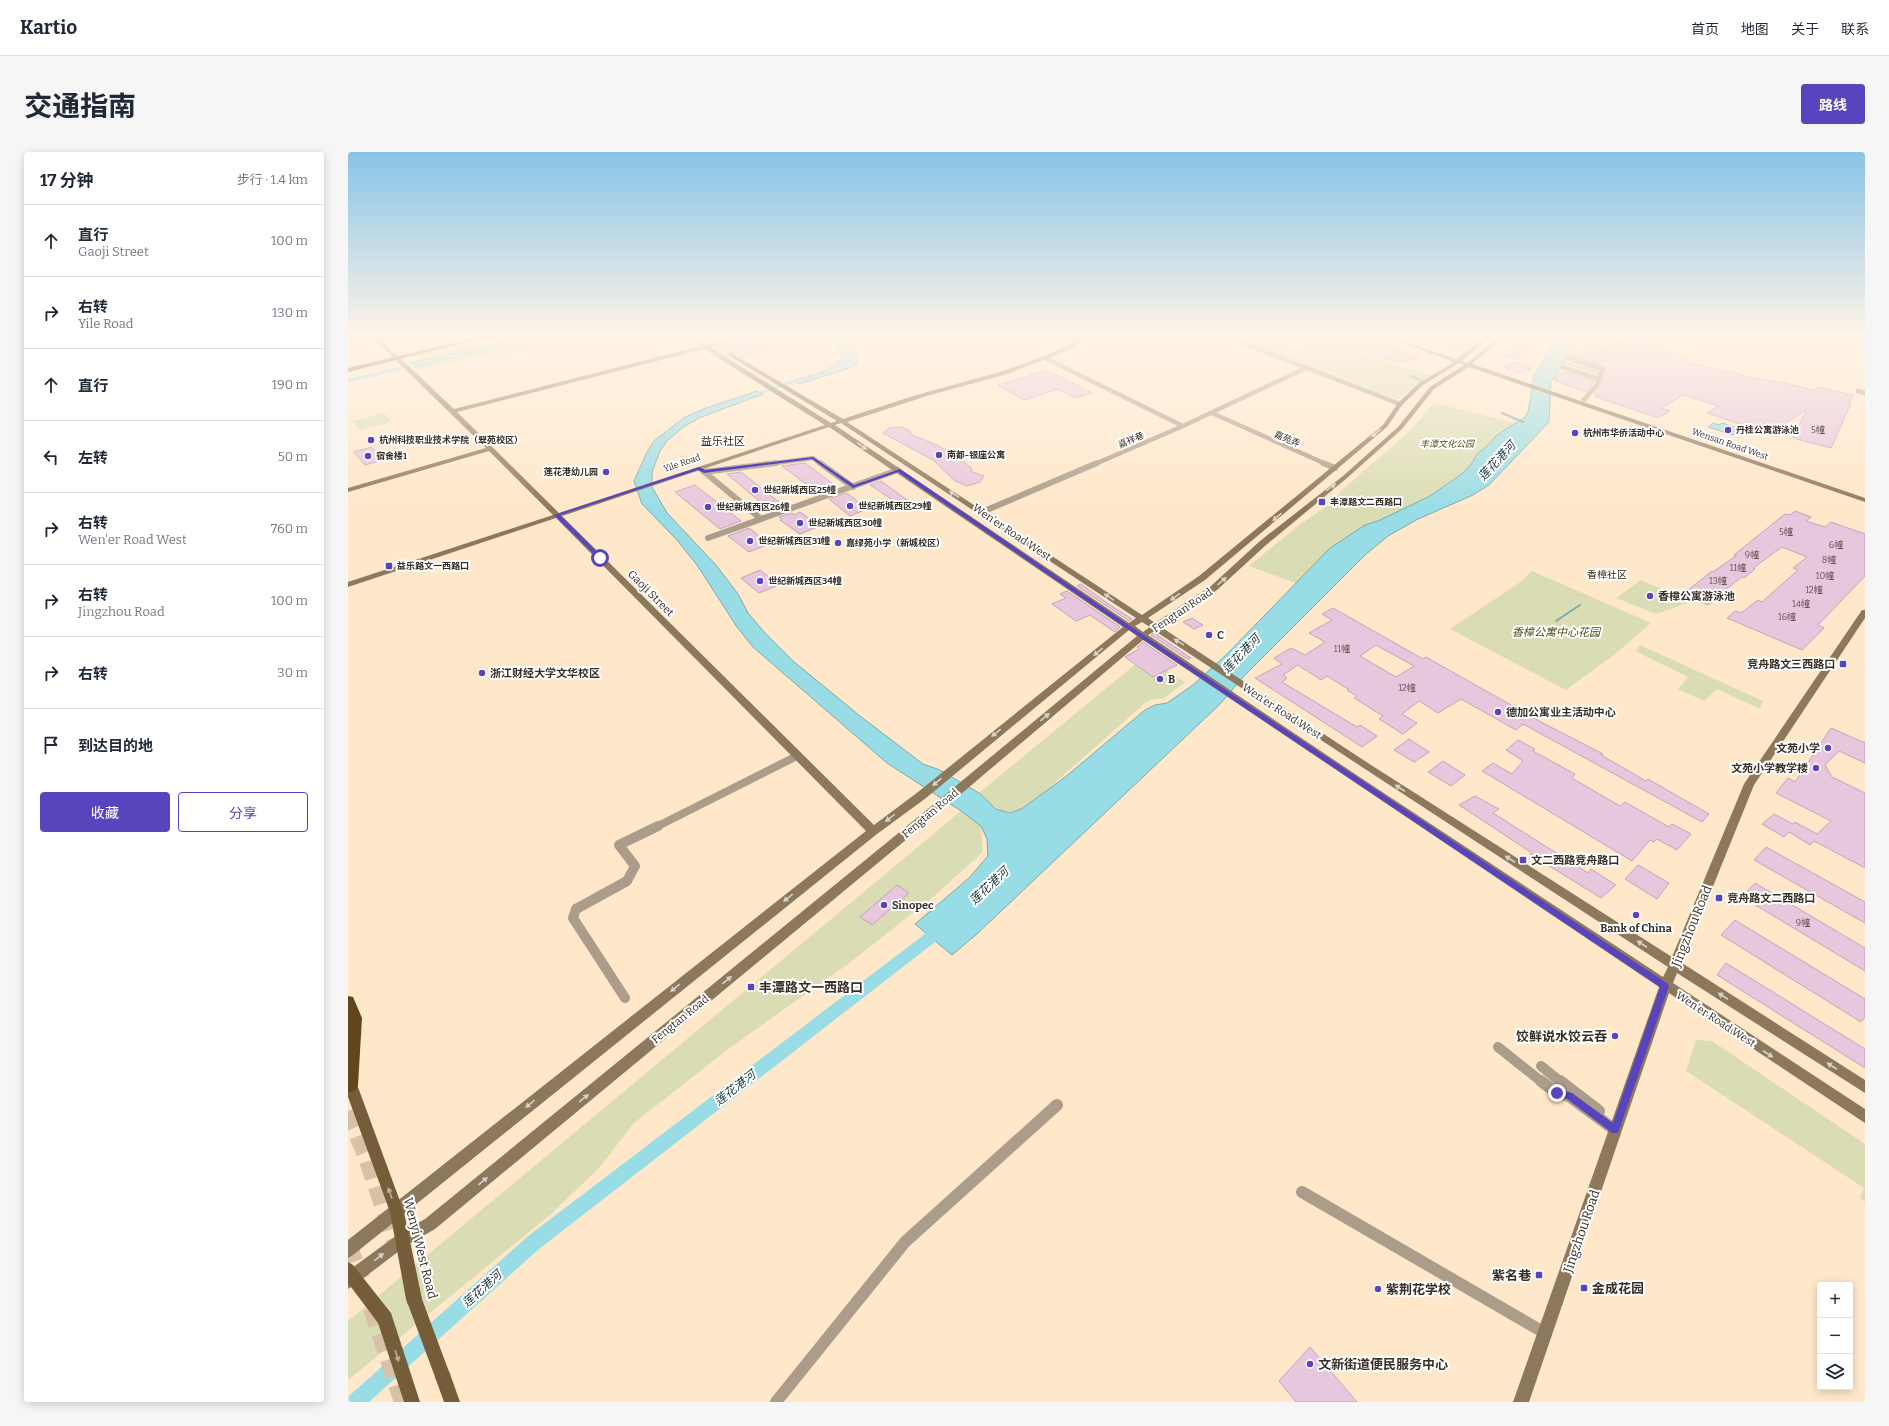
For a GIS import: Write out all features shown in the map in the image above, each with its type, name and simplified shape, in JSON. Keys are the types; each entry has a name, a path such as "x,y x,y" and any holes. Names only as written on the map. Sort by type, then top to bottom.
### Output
{"highway":[{"path":"348,1002 354,1018 349,1082"}],"main road":[{"name":"Gaoji Street","path":"435,394 873,831"},
{"path":"452,411 517,394"},
{"name":"Wen'er Road West","path":"781,394 898,470 1190,669 1665,986 1865,1117"},
{"name":"Wen'er Road West","path":"797,394 842,421 1156,628 1202,656 1243,685 1865,1087"},
{"name":"Yile Road","path":"348,586 556,515 661,481 701,470 830,425 927,394"},
{"name":"Fengtan Road","path":"348,1250 873,831 922,795 953,768 1128,627 1161,607 1202,578 1385,426 1400,404 1410,394"},
{"name":"Fengtan Road","path":"350,1276 402,1240 430,1224 938,807 1142,636 1214,588 1263,543 1345,477 1400,428 1427,394"},
{"name":"Wensan Road West","path":"1560,394 1584,400 1865,495"},
{"name":"Wensan Road West","path":"1560,394 1865,500"},
{"path":"348,490 490,448"},
{"name":"Jingzhou Road","path":"1521,1402 1665,986 1749,784 1865,612"},
{"name":"Wenyi West Road","path":"349,1082 397,1212 414,1298 452,1402"},
{"path":"350,1276 386,1319 412,1402"}],"street":[{"path":"1119,394 1183,426"},
{"name":"嘉祥巷","path":"982,512 1183,426 1251,394"},
{"path":"1375,394 1400,404"},
{"path":"1584,400 1588,394"},
{"name":"嘉苑弄","path":"1212,413 1335,468"},
{"path":"701,470 813,458 853,487"},
{"path":"701,470 761,519"},
{"path":"708,538 898,470"},
{"path":"625,998 573,918 576,908 627,881 631,875 634,866 619,846 797,756"},
{"path":"1498,1047 1557,1093 1569,1096 1616,1128"},
{"path":"1541,1066 1616,1128"},
{"path":"777,1402 906,1242 1057,1105"},
{"path":"1302,1192 1545,1333"}],"green space":[{"path":"1386,394 1405,394 1398,399"},
{"name":"丰潭文化公园","path":"1434,403 1519,424 1464,478 1301,585 1249,566 1298,526 1331,503 1344,488 1410,431"},
{"path":"384,413 392,422 360,430 352,421"},
{"name":"香樟公寓中心花园","path":"1532,571 1651,623 1615,654 1566,690 1450,629 1519,583"},
{"name":"香樟公寓游泳池","path":"1641,580 1675,595 1680,595 1687,603 1656,614 1616,598"},
{"path":"1640,645 1763,701 1760,709 1717,689 1704,701 1678,689 1688,677 1635,651"},
{"path":"1152,661 1185,682 1163,699 1153,699 1145,703 1039,797 1021,808 1008,812 995,807 979,793 1138,662"},
{"path":"961,811 981,826 983,852 932,898 848,964 731,1047 634,1123 599,1168 551,1214 348,1380 348,1321"},
{"path":"1696,1040 1712,1041 1865,1144 1865,1202 1860,1198 1864,1188 1686,1071"}],"water":[{"path":"747,394 762,394 699,418 682,428 667,441 660,451 652,472 652,487 667,513 716,565 738,594 748,613 765,633 793,661 860,716 923,764 940,770 979,793 996,809 1010,813 1023,808 1064,778 1145,710 1155,705 1167,703 1193,685 1227,654 1330,548 1365,525 1378,521 1430,496 1463,473 1472,463 1477,454 1496,436 1525,417 1528,412 1531,394 1550,394 1549,422 1489,485 1473,495 1418,519 1388,536 1365,555 1245,675 1219,705 978,933 952,955 915,924 969,878 988,856 987,839 981,826 961,811 887,763 753,647 737,627 697,565 677,540 642,504 634,481 647,452 655,440 685,417 706,408"},
{"name":"丹桂公寓游泳池","path":"1713,423 1719,425 1722,423 1740,429 1733,435 1708,427"}],"building":[{"path":"1014,394 1042,394 1024,400"},
{"path":"1069,394 1088,394 1076,398"},
{"path":"1595,394 1853,395 1849,403 1851,403 1831,448 1793,438 1807,409 1769,434 1707,413 1719,406 1683,395 1661,408 1670,411 1658,418 1596,397 1599,396"},
{"name":"南都-银座公寓","path":"902,427 910,431 912,435 937,445 962,460 971,468 972,472 984,476 980,482 967,486 955,481 933,460 883,433 889,428"},
{"name":"宿舍楼1","path":"372,447 383,460 365,465 354,452"},
{"path":"805,463 837,487 818,493 782,466"},
{"name":"世纪新城西区25幢","path":"741,472 784,506 771,511 727,474"},
{"path":"881,481 910,502 902,506 870,485"},
{"name":"世纪新城西区26幢","path":"695,485 741,521 720,529 675,492"},
{"name":"世纪新城西区29幢","path":"846,493 867,509 850,516 829,499"},
{"path":"1795,511 1811,517 1806,521 1825,527 1831,522 1865,534 1865,576 1818,625 1824,628 1802,650 1727,618 1735,611 1741,613 1758,600 1762,602 1798,570 1793,568 1807,557 1782,547 1753,568 1755,569 1744,578 1742,577 1718,595 1720,596 1708,605 1683,594 1712,571 1713,572 1737,555 1734,555 1785,514 1790,515"},
{"name":"世纪新城西区30幢","path":"800,512 820,526 800,534 780,520 782,519 779,517 792,513 794,515"},
{"name":"世纪新城西区31幢","path":"749,528 769,544 749,552 728,536"},
{"name":"世纪新城西区34幢","path":"760,570 779,585 759,593 741,578"},
{"path":"1081,584 1132,619 1129,621 1077,586"},
{"path":"1067,591 1120,627 1115,632 1090,615 1076,621 1052,604 1066,598 1060,594"},
{"path":"1333,608 1423,659 1426,657 1541,722 1603,754 1601,755 1646,781 1648,779 1709,814 1702,822 1523,724 1516,730 1461,699 1438,713 1419,701 1402,714 1417,723 1403,734 1379,719 1383,716 1354,698 1357,696 1327,676 1321,680 1298,665 1283,675 1287,678 1282,682 1357,727 1360,725 1377,736 1362,747 1255,678 1282,664 1274,658 1291,648 1305,655 1325,642 1309,633 1332,620 1322,614","holes":["1376,645 1414,666 1396,677 1360,656"]},
{"path":"1192,618 1203,625 1194,629 1183,622"},
{"path":"1154,633 1191,658 1187,659 1151,635"},
{"path":"1143,642 1177,665 1153,677 1125,657 1139,649 1137,647"},
{"path":"1831,728 1865,743 1865,763 1839,751 1825,765 1832,777 1865,793 1865,868 1814,841 1810,845 1789,832 1784,837 1762,824 1774,814 1793,824 1795,822 1817,834 1831,821 1776,793 1788,778 1795,782"},
{"path":"1409,739 1429,752 1414,762 1394,750"},
{"path":"1518,740 1535,749 1533,751 1575,774 1572,778 1620,806 1625,802 1669,827 1672,824 1691,834 1677,850 1657,839 1654,842 1650,840 1632,861 1482,771 1493,763 1512,774 1523,761 1506,750"},
{"path":"1443,761 1465,775 1451,786 1428,772"},
{"path":"1475,796 1499,809 1493,813 1588,873 1591,869 1616,885 1601,898 1530,854 1532,853 1459,805"},
{"path":"1766,847 1865,902 1865,923 1754,860"},
{"path":"1638,865 1669,883 1657,899 1625,879"},
{"path":"1755,883 1865,948 1865,971 1742,897"},
{"name":"Sinopec","path":"897,885 909,893 872,925 860,917"},
{"path":"1735,920 1865,999 1865,1017 1861,1022 1721,935"},
{"path":"1726,963 1865,1049 1865,1068 1717,975"},
{"name":"文新街道便民服务中心","path":"1310,1347 1357,1402 1296,1402 1279,1381"}],"waterway":[{"path":"747,397 755,394"},
{"path":"1502,413 1523,422"},
{"path":"1556,621 1580,605"},
{"name":"莲花港河","path":"355,1402 533,1243 943,928"}],"tunnel":[{"path":"348,1111 366,1155 399,1252"},
{"path":"348,1245 361,1279"},
{"path":"372,1308 403,1402"}],"place":[{"name":"丹桂公寓游泳池","path":"1728,430"},
{"name":"杭州市华侨活动中心","path":"1575,433"},
{"name":"杭州科技职业技术学院（翠苑校区）","path":"371,440"},
{"name":"南都-银座公寓","path":"939,455"},
{"name":"宿舍楼1","path":"368,456"},
{"name":"莲花港幼儿园","path":"606,472"},
{"name":"世纪新城西区25幢","path":"755,490"},
{"name":"丰潭路文二西路口","path":"1322,502"},
{"name":"世纪新城西区29幢","path":"850,506"},
{"name":"世纪新城西区26幢","path":"708,507"},
{"name":"世纪新城西区30幢","path":"800,523"},
{"name":"世纪新城西区31幢","path":"750,541"},
{"name":"嘉绿苑小学（新城校区）","path":"838,543"},
{"name":"益乐路文一西路口","path":"389,566"},
{"name":"世纪新城西区34幢","path":"760,581"},
{"name":"香樟公寓游泳池","path":"1650,596"},
{"name":"C","path":"1209,635"},
{"name":"竞舟路文三西路口","path":"1843,664"},
{"name":"浙江财经大学文华校区","path":"482,673"},
{"name":"B","path":"1160,679"},
{"name":"德加公寓业主活动中心","path":"1498,712"},
{"name":"文苑小学","path":"1828,748"},
{"name":"文苑小学教学楼","path":"1816,768"},
{"name":"文二西路竞舟路口","path":"1523,860"},
{"name":"竞舟路文二西路口","path":"1719,898"},
{"name":"Sinopec","path":"884,905"},
{"name":"Bank of China","path":"1636,915"},
{"name":"丰潭路文一西路口","path":"751,987"},
{"name":"饺鲜说水饺云吞","path":"1615,1036"},
{"name":"紫名巷","path":"1539,1275"},
{"name":"金成花园","path":"1584,1288"},
{"name":"紫荆花学校","path":"1378,1289"},
{"name":"文新街道便民服务中心","path":"1310,1364"}],"district":[{"name":"益乐社区","path":"723,441"},
{"name":"香樟社区","path":"1607,574"}],"route":[{"path":"600,558 556,515 699,468 704,472 813,458 853,487 898,470 1190,669 1665,986 1615,1130 1569,1096 1557,1093"}]}
